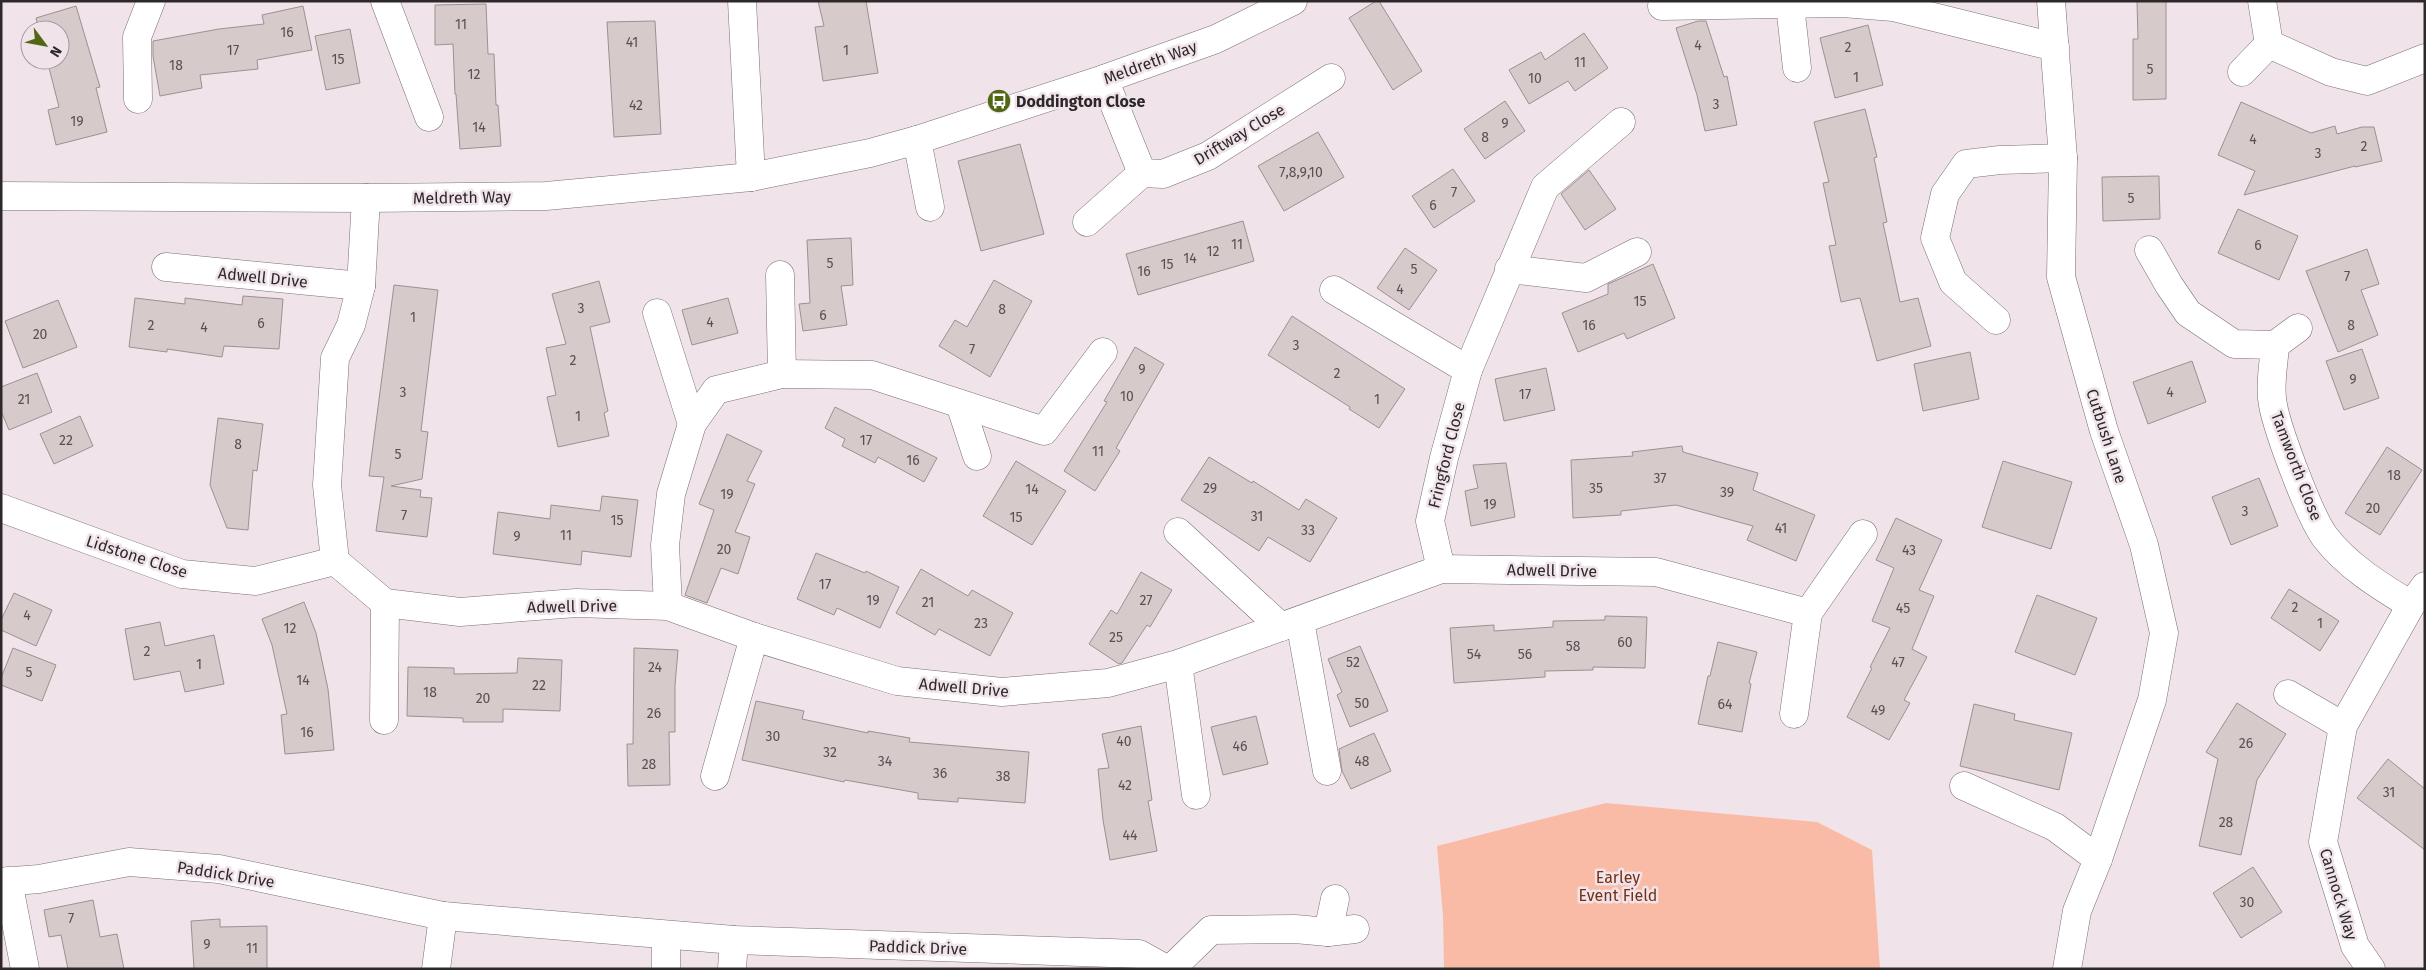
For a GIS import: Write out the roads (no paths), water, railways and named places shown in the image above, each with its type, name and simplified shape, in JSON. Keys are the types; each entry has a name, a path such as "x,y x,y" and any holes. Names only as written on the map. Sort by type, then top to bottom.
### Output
{"street":[{"path":"138,99 137,37 151,1"},
{"path":"385,1 429,117"},
{"path":"742,1 751,177"},
{"name":"Meldreth Way","path":"1,196 366,198 546,196 751,177 870,153 918,140 1104,79 1216,39 1293,1"},
{"name":"Cutbush Lane","path":"2051,1 2063,158 2061,278 2104,431 2144,545 2164,633 2152,700 2098,859 2077,911 2067,969"},
{"path":"2262,1 2269,44"},
{"path":"1662,6 1843,3 1893,7 2055,47"},
{"path":"1790,5 1797,68"},
{"path":"2269,44 2331,72 2367,80 2425,58"},
{"path":"2242,72 2269,44"},
{"name":"Driftway Close","path":"1142,173 1163,174 1208,156 1331,78"},
{"path":"1087,222 1142,173 1104,79"},
{"name":"Fringford Close","path":"1442,569 1430,520 1444,458 1468,370 1545,187 1621,122"},
{"path":"918,140 930,208"},
{"path":"1996,320 1953,282 1949,274 1935,238 1945,194 1966,164 2000,160 2063,158"},
{"path":"366,198 360,286 351,326 335,358 327,485 335,561 385,603 384,720"},
{"path":"2149,250 2168,285 2188,312 2234,344 2275,345 2298,328"},
{"path":"1509,269 1586,278 1637,252"},
{"name":"Adwell Drive","path":"166,267 360,286"},
{"path":"780,275 782,374"},
{"path":"1334,290 1468,370"},
{"path":"657,313 692,424"},
{"name":"Tamworth Close","path":"2275,345 2272,398 2283,436 2306,498 2324,536 2364,576 2418,596"},
{"path":"668,606 665,545 671,494 692,424 716,390 782,374 872,375 1044,431 1102,352"},
{"path":"960,404 977,456"},
{"name":"Lidstone Close","path":"1,508 182,574 256,581 335,561"},
{"path":"1178,532 1291,624 1327,771"},
{"path":"1794,714 1808,613 1863,534"},
{"name":"Adwell Drive","path":"385,603 460,612 576,603 668,606 754,637 897,681 1002,692 1108,683 1178,664 1442,569 1656,572 1808,613"},
{"name":"Cannock Way","path":"2371,969 2355,946 2323,842 2343,726 2418,596"},
{"path":"715,776 754,637"},
{"path":"1178,664 1196,796"},
{"path":"2288,694 2343,726"},
{"path":"1964,786 2055,827 2098,859"},
{"name":"Paddick Drive","path":"25,969 4,881 39,879 129,862 219,869 443,916 734,940 1139,954 1166,969"},
{"path":"1171,969 1211,930 1295,929 1342,931 1335,899"},
{"path":"436,969 443,916"},
{"path":"666,935 666,969"},
{"path":"732,969 734,940"}],"place":[{"name":"Doddington Close","path":"999,101"}],"park label":[{"name":"Earley Event Field","path":"1618,886"}]}
